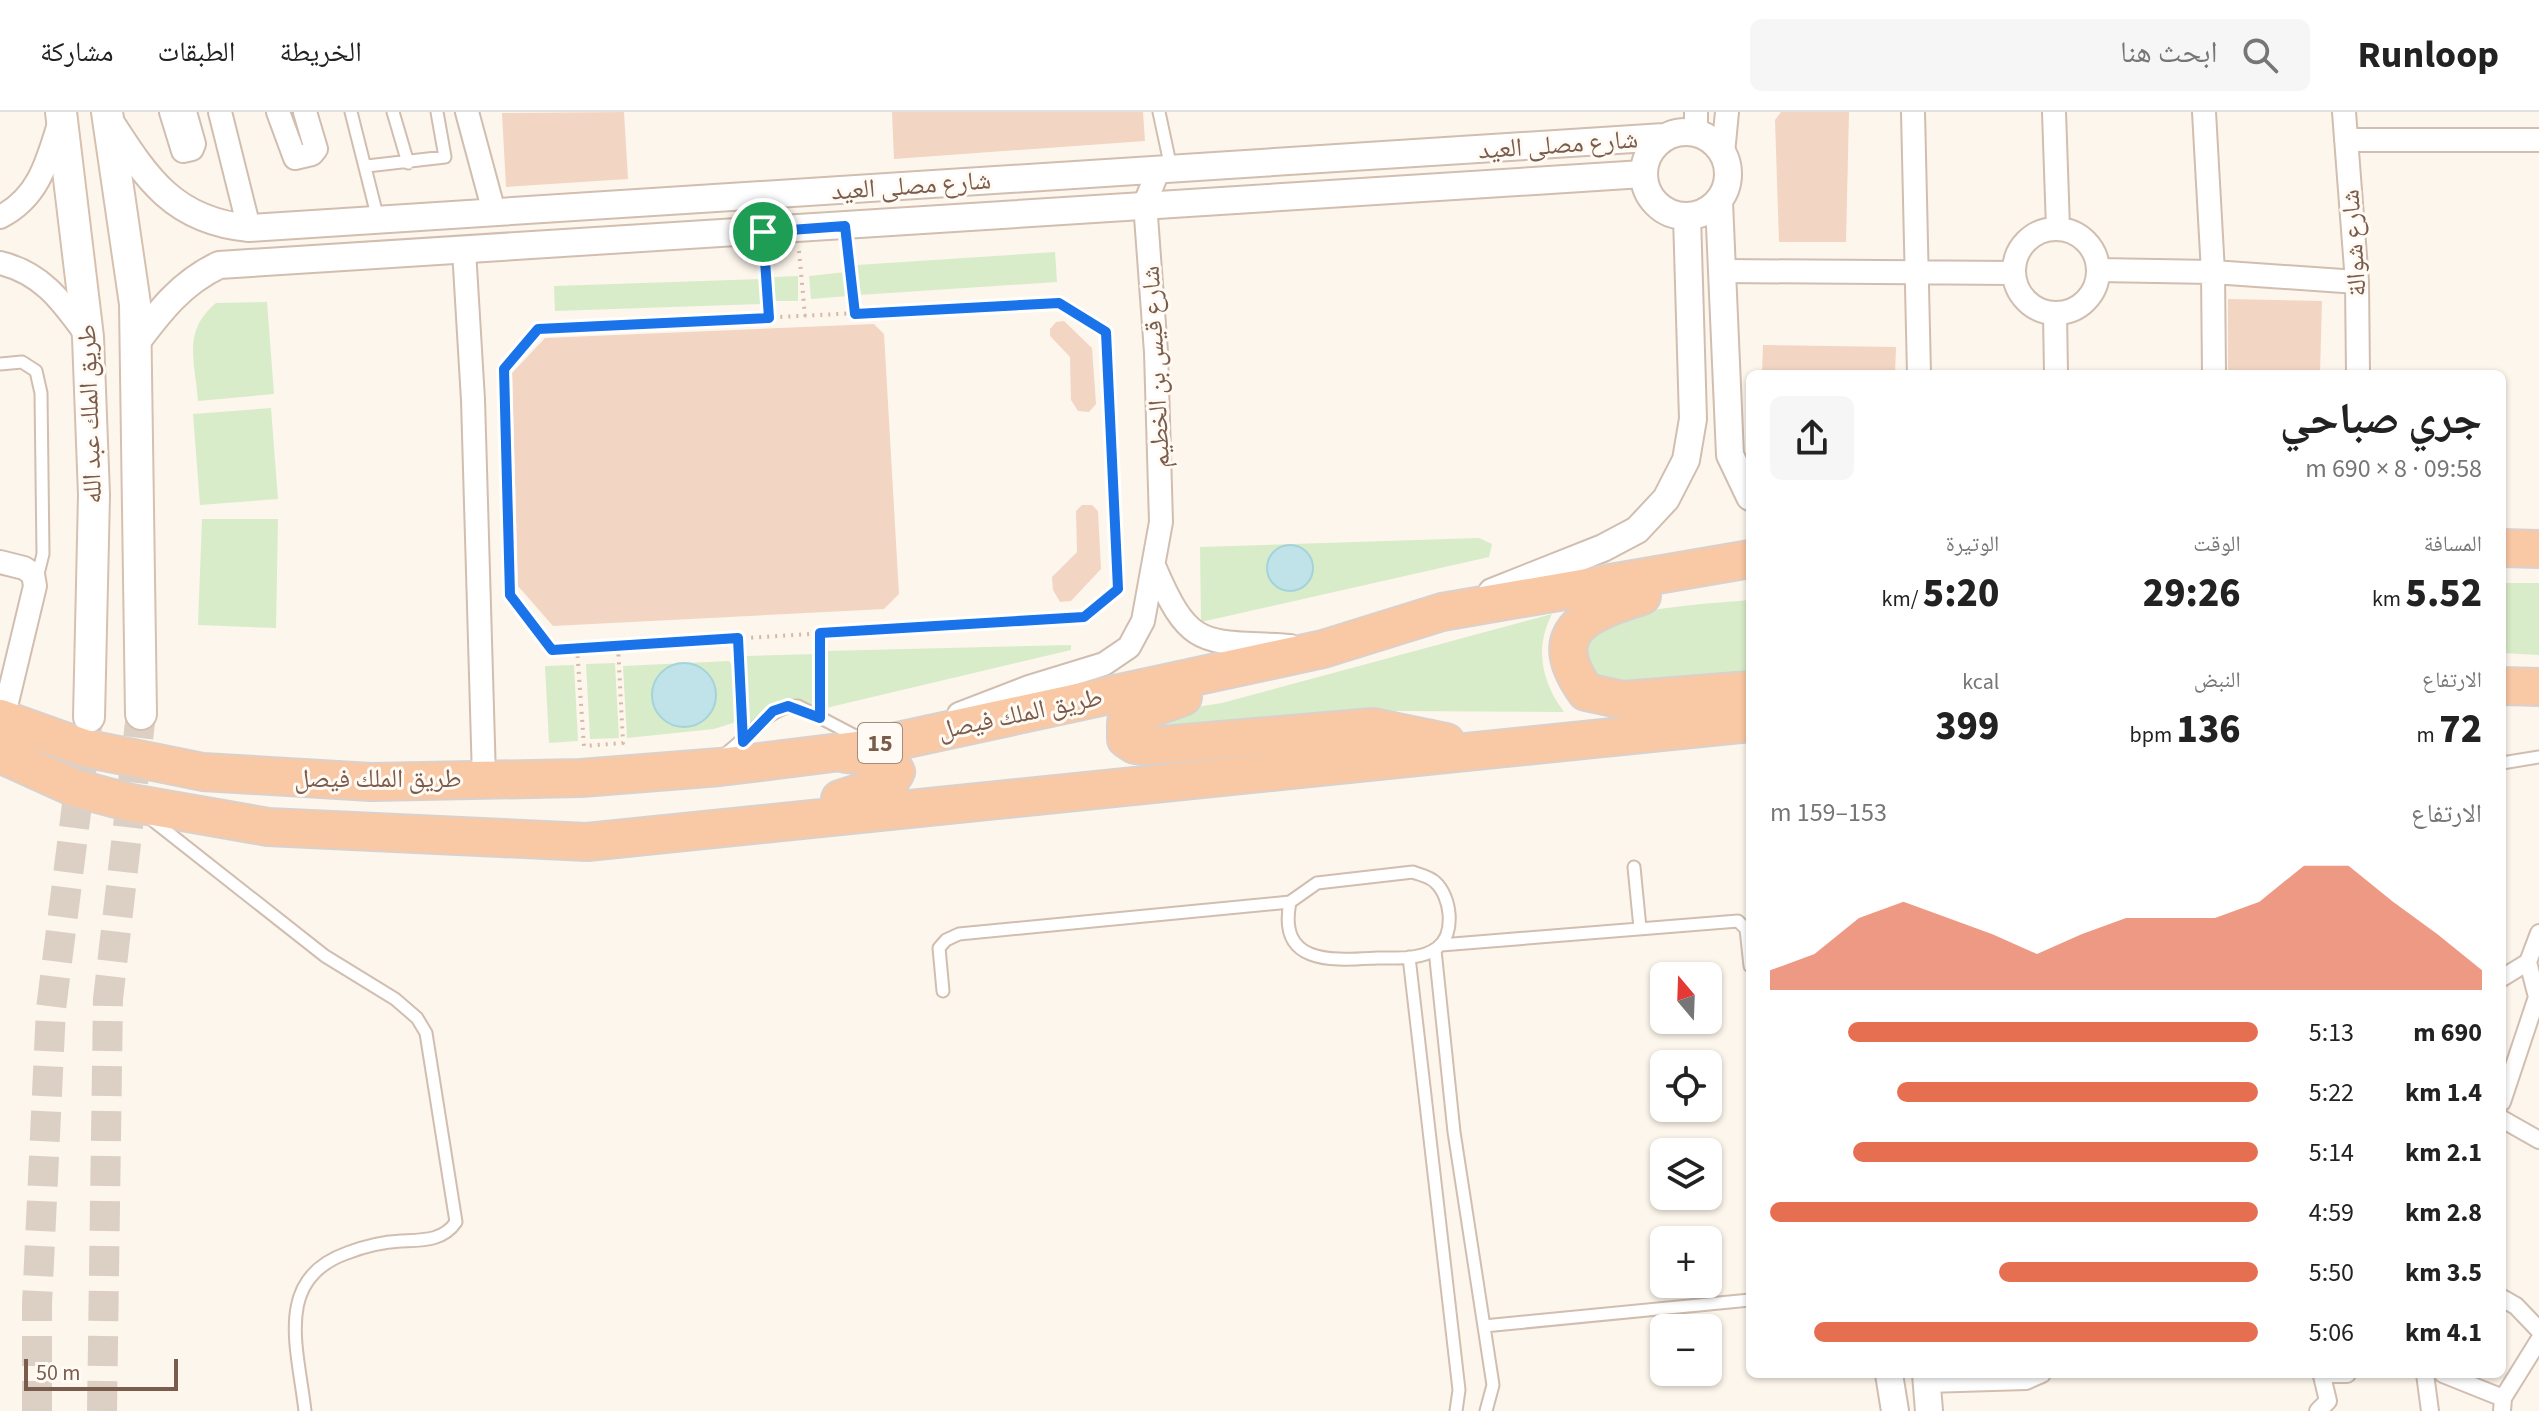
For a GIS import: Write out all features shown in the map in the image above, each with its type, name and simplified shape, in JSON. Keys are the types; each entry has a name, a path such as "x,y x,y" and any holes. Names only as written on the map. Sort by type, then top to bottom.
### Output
{"highway":[{"path":"2506,548 2539,549"},
{"name":"طريق الملك فيصل","path":"2,718 84,748 203,772 371,782 581,778 701,768 834,753 1323,649 1442,612 1746,561"},
{"path":"1746,561 1597,610 1575,626 1567,647 1574,675 1586,692 1623,700 1746,690"},
{"path":"1286,657 1133,717 1126,723 1126,739 1135,745 1151,746 1373,727 1483,750"},
{"path":"2506,686 2539,687"},
{"name":"طريق الملك فيصل","path":"0,754 75,788 131,803 268,827 407,836 587,842 1746,723"},
{"path":"734,826 797,814 889,783 894,777 891,763 875,756 834,753"}],"main road":[{"name":"طريق الملك عبد الله","path":"61,114 88,337 94,495 89,717"},
{"name":"طريق الملك عبد الله","path":"108,116 135,304 141,714"}],"street":[{"path":"171,112 183,151 192,149 194,144 185,112"},
{"path":"220,112 249,228"},
{"path":"278,112 295,158 312,154 316,149 305,112"},
{"path":"467,112 494,212"},
{"path":"1727,112 1723,153 1729,178 1719,202 1730,455 1746,489"},
{"path":"1913,112 1919,370"},
{"path":"2054,112 2058,228"},
{"path":"2204,112 2213,272 2214,370"},
{"name":"شارع شوالة","path":"2344,112 2357,282 2358,370"},
{"path":"0,217 30,197 46,166 61,114"},
{"name":"شارع مصلى العيد","path":"108,116 141,170 166,195 193,214 217,225 249,228 1664,137"},
{"path":"1719,202 1699,215 1687,216 1661,209 1651,199 1643,174 1649,153 1664,137 1685,131 1696,122 1723,153"},
{"path":"2346,140 2539,140"},
{"name":"شارع قيس بن الخطيم","path":"883,742 1029,687 1104,664 1129,647 1143,621 1161,522 1161,462 1145,203 1165,168"},
{"name":"شارع مصلى العيد","path":"135,344 169,299 193,277 219,265 797,230 1145,203 1643,174"},
{"path":"1442,612 1603,548 1637,530 1666,499 1686,460 1693,419 1687,216"},
{"path":"287,261 270,257 264,239 273,229 290,225"},
{"path":"2058,228 2084,238 2093,248 2098,270 2089,298 2079,306 2055,313 2031,305 2022,296 2014,273 2015,259 2031,236 2058,228"},
{"path":"464,250 473,386 484,778"},
{"path":"0,263 30,274 51,289 88,337"},
{"path":"2098,270 2213,272 2357,282"},
{"path":"1724,271 2014,273"},
{"path":"2055,313 2056,370"},
{"path":"0,562 24,568 33,574 35,586 2,718"},
{"path":"1155,568 1179,618 1192,632 1211,640 1323,649"},
{"path":"1715,727 1746,737"},
{"path":"2506,1090 2537,997 2528,962 2539,933"},
{"path":"2506,976 2528,962"},
{"path":"2506,1121 2539,1140"},
{"path":"2506,1300 2516,1306 2539,1330"},
{"path":"2456,1378 2502,1404 2539,1340"},
{"path":"1890,1378 1895,1411"},
{"path":"1928,1398 2033,1378"},
{"path":"2318,1411 2328,1401 2322,1378"},
{"path":"2426,1378 2430,1411"}],"lane":[{"path":"351,112 378,219"},
{"path":"393,112 408,163"},
{"path":"367,166 445,157 437,112"},
{"path":"1159,112 1165,168"},
{"path":"0,364 22,362 36,371 41,393 43,554 35,586"},
{"path":"701,768 743,742 773,711 788,706 883,742"},
{"path":"2506,762 2539,757"},
{"path":"131,803 325,956 407,1007 426,1033 456,1222 442,1237 368,1245 332,1258 310,1273 299,1292 295,1319 305,1411"},
{"path":"1634,867 1640,928"},
{"path":"943,991 939,948 946,940 959,934 1290,902 1317,883 1413,872 1432,879 1443,892 1449,926 1438,948 1456,1146 1493,1385 1486,1411"},
{"path":"1290,902 1287,917 1293,934 1311,957 1328,961 1409,957 1438,948 1640,928 1738,921 1746,929"},
{"path":"1409,957 1444,1242 1459,1390 1456,1411"},
{"path":"1484,1326 1746,1300"}],"path":[{"path":"845,226 855,314"},
{"path":"797,230 805,316"},
{"path":"763,232 769,318"},
{"path":"1059,303 1106,332 1118,589 1084,617 552,650 510,595 504,369 538,329 855,314 1059,303"},
{"path":"820,633 820,718"},
{"path":"738,638 743,742"},
{"path":"577,648 584,746 623,743 618,646"}],"green space":[{"path":"1055,252 1057,282 859,295 857,265"},
{"path":"846,272 848,296 811,299 809,276"},
{"path":"798,276 798,301 774,301 774,277"},
{"path":"761,279 761,304 555,311 554,286"},
{"path":"267,302 274,394 198,401 193,348 198,324 216,303"},
{"path":"271,408 278,499 200,505 193,414"},
{"path":"202,519 278,519 276,628 198,625"},
{"path":"1479,538 1492,544 1489,557 1201,622 1200,547","holes":["1291,545 1310,556 1313,570 1307,584 1279,588 1269,578 1271,555"]},
{"path":"2506,583 2539,583 2539,655 2506,653"},
{"path":"1746,600 1746,676 1610,688 1585,671 1581,649 1594,630 1608,621 1625,616"},
{"path":"1552,614 1543,640 1543,665 1550,689 1564,712 1399,711 1240,729 1156,729 1154,724 1164,712 1222,703"},
{"path":"1071,645 1071,650 826,708 825,651"},
{"path":"816,654 815,708 784,704 771,709 759,721 746,721 746,656"},
{"path":"729,661 733,666 736,717 733,723 714,729 627,738 623,666","holes":["694,665 704,672 714,689 712,707 699,722 689,727"]},
{"path":"615,663 619,738 590,739 586,664"},
{"path":"574,665 578,741 549,743 545,666"}],"water":[{"path":"1290,545 1306,552 1313,568 1306,584 1290,591 1274,584 1267,568 1274,552"},
{"path":"684,663 702,669 710,677 716,695 710,713 702,721 684,727 666,721 658,713 652,695 658,677 666,669"}],"building":[{"path":"624,112 628,179 506,187 502,113"},
{"path":"892,112 1143,112 1145,141 894,159"},
{"path":"1781,112 1849,112 1846,242 1779,242 1775,120"},
{"path":"2228,299 2322,301 2320,370 2228,370"},
{"path":"1064,321 1092,348 1096,404 1089,412 1078,411 1071,400 1070,357 1050,336 1050,329 1056,322"},
{"path":"874,324 884,334 899,594 884,609 553,626 518,586 512,373 545,338"},
{"path":"1763,345 1896,347 1895,370 1762,370"},
{"path":"1082,505 1092,505 1098,511 1101,569 1071,601 1060,602 1053,590 1052,577 1077,552 1076,511"}],"tunnel":[{"path":"102,1411 108,999 141,714"},
{"path":"37,1411 37,1304 51,1009 87,726"}],"route":[{"path":"845,226 855,314 1059,303 1106,332 1118,589 1084,617 820,633 820,718 798,706 788,706 773,711 743,742 738,638 552,650 510,595 504,369 538,329 769,318 763,232 845,226"}]}
